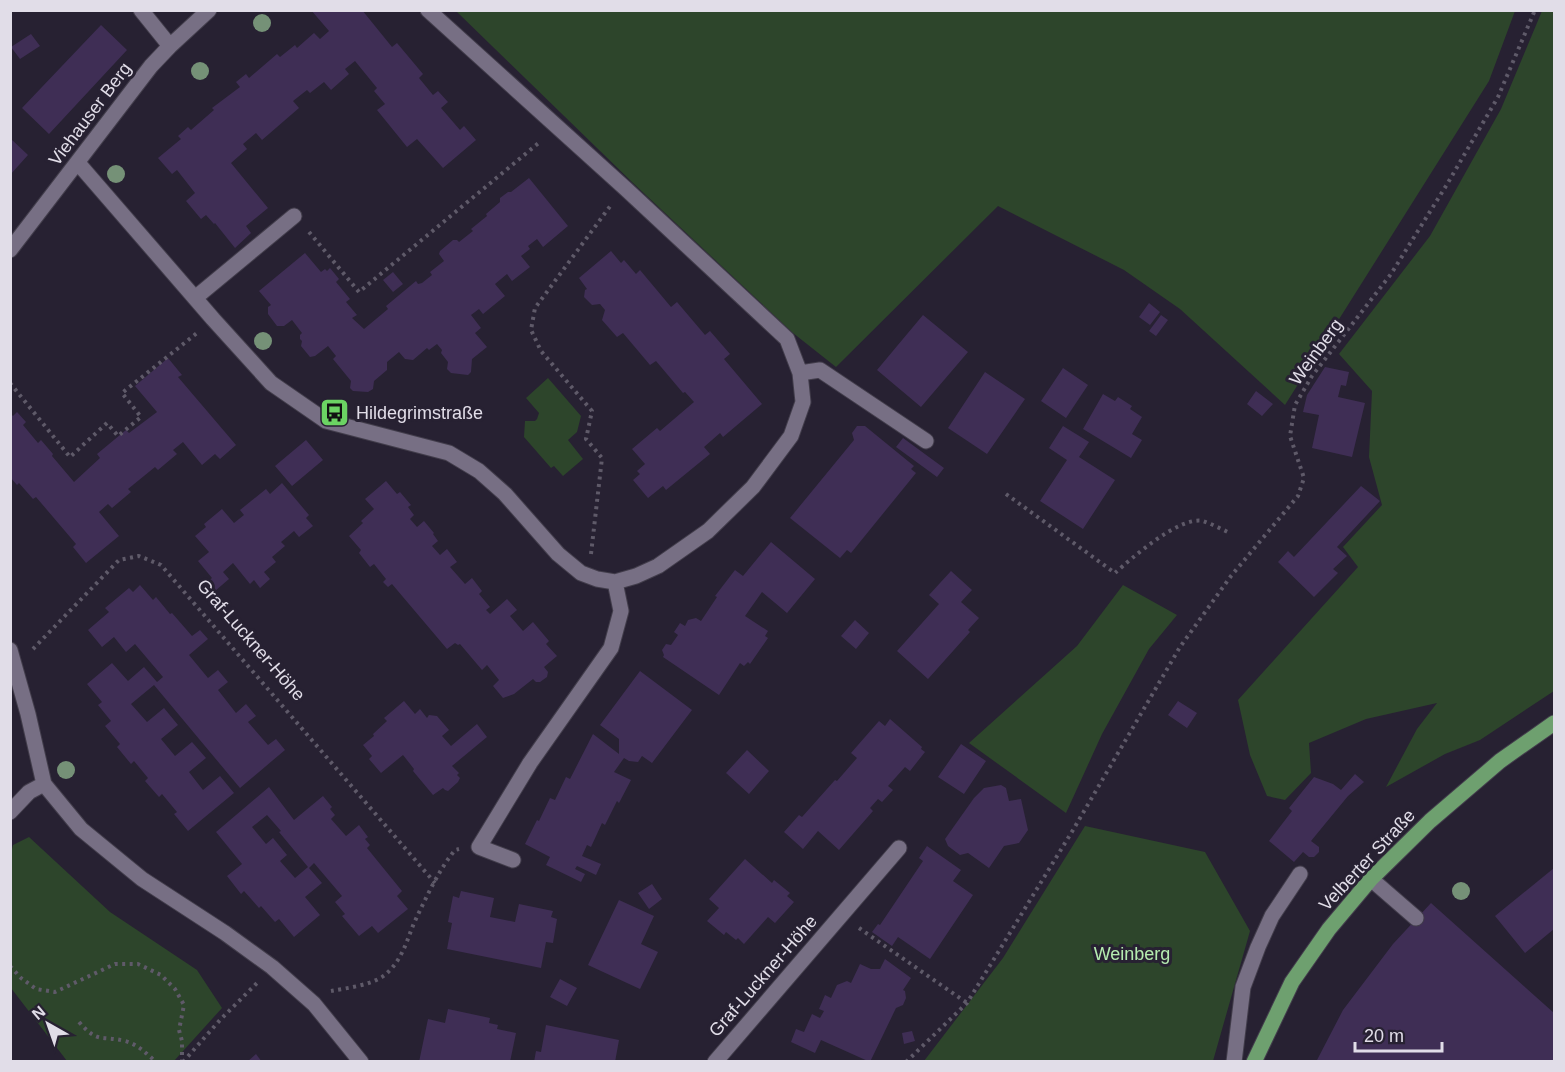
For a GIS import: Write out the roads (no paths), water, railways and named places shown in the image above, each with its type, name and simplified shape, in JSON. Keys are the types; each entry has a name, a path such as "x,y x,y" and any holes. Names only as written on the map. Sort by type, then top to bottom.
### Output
{"main road":[{"name":"Velberter Straße","path":"1254,1062 1292,982 1329,929 1371,879 1438,813 1500,761 1554,723"}],"street":[{"path":"141,10 170,46"},
{"name":"Viehauser Berg","path":"10,250 151,66 209,10"},
{"path":"78,162 213,320 271,383 326,421 448,453 479,471 505,494 558,554 581,573 615,582 636,576 658,566 708,531 753,487 791,436 803,402 800,373 787,339 627,189 428,10"},
{"path":"195,298 294,216"},
{"path":"800,373 820,370 926,441"},
{"path":"513,860 479,847 530,763 611,648 621,611 615,582"},
{"path":"11,652 44,784 81,829 142,879 225,933 272,967 314,1004 361,1062"},
{"path":"10,812 29,792 44,784"},
{"name":"Graf-Luckner-Höhe","path":"715,1062 899,848"},
{"path":"1234,1062 1243,987 1272,916 1300,874"},
{"path":"1371,879 1416,918"}],"place":[{"name":"Hildegrimstraße","path":"335,413"}],"park label":[{"name":"Weinberg","path":"1132,954"}]}
